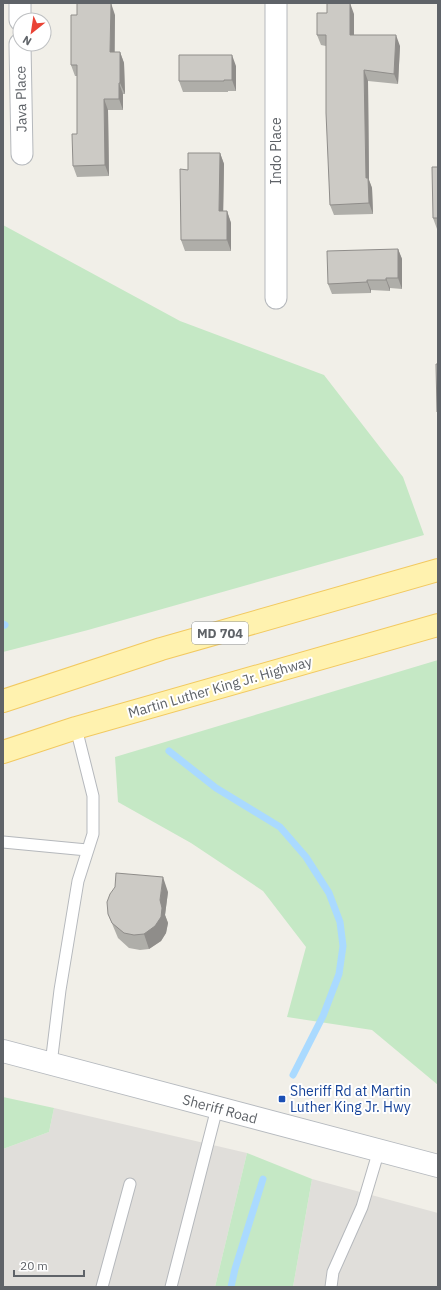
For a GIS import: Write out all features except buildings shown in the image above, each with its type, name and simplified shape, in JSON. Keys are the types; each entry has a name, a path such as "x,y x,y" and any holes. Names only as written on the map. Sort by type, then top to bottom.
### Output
{"main road":[{"name":"MD 704","path":"3,701 161,649 438,570"},
{"name":"Martin Luther King Jr. Highway","path":"3,752 76,728 438,625"},
{"name":"Sheriff Road","path":"3,1051 438,1166"}],"street":[{"name":"Indo Place","path":"276,3 276,298"},
{"name":"Java Place","path":"20,52 22,154"}],"lane":[{"path":"51,1064 60,990 78,881 93,834 93,796 76,728"},
{"path":"3,842 87,850"},
{"path":"171,1287 217,1108"},
{"path":"331,1287 333,1272 362,1207 379,1150"},
{"path":"102,1287 130,1184"}],"shaded area":[{"path":"54,1108 247,1153 215,1287 3,1287 3,1149 49,1132"},
{"path":"312,1179 438,1213 438,1287 293,1287"}],"green space":[{"path":"3,225 180,321 324,375 403,477 424,535 88,630 3,652"},
{"path":"438,660 438,1085 372,1030 287,1017 306,947 263,891 191,843 118,802 115,757"},
{"path":"3,1097 54,1108 49,1132 3,1149"},
{"path":"247,1153 312,1179 293,1287 215,1287"}],"waterway":[{"path":"169,751 216,788 280,827 306,857 329,893 340,922 343,946 339,974 323,1016 293,1075"},
{"path":"231,1287 235,1269 263,1179"}],"place":[{"name":"Sheriff Rd at Martin Luther King Jr. Hwy","path":"282,1099"}]}
